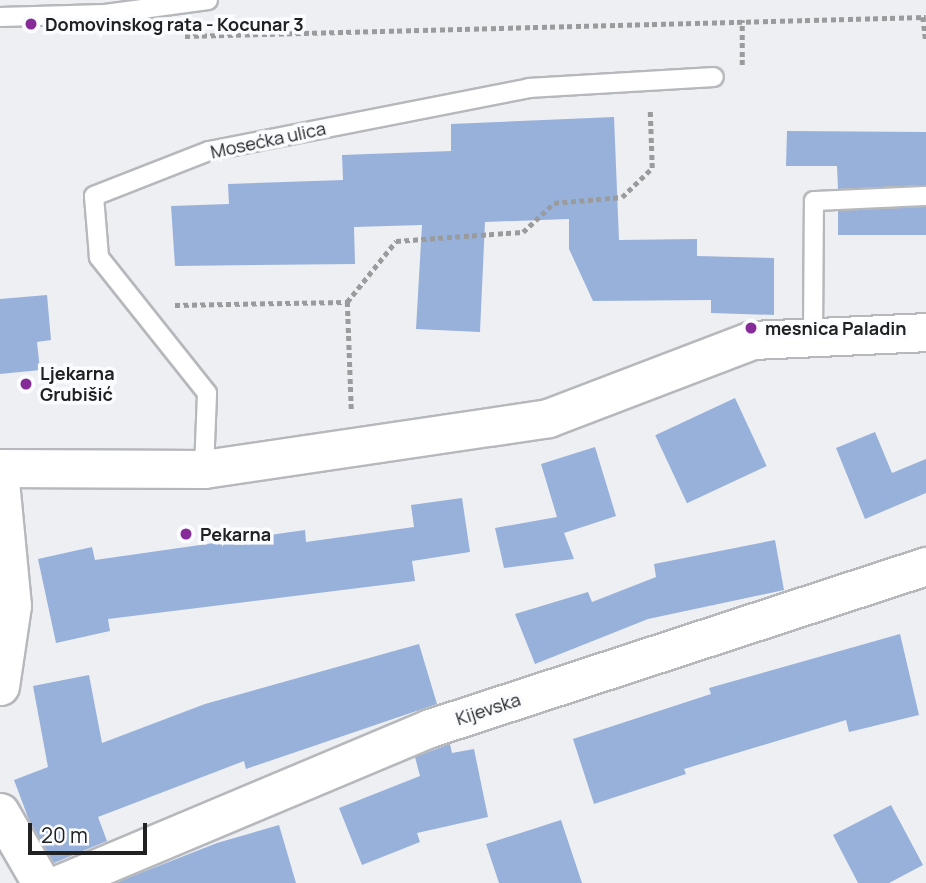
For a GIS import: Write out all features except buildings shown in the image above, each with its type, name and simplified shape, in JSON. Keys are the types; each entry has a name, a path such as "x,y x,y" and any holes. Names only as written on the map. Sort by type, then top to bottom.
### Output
{"street":[{"path":"0,468 204,468 548,418 752,340 926,332"},
{"path":"0,481 12,605 0,686"},
{"name":"Kijevska","path":"61,883 430,728 926,566"},
{"path":"0,812 41,883"}],"lane":[{"path":"0,17 105,14 208,0"},
{"name":"Mosećka ulica","path":"204,468 207,393 142,306 99,257 94,196 209,151 529,88 714,77"},
{"path":"813,336 814,201 926,196"}],"path":[{"path":"182,36 924,17 926,40"},
{"path":"353,446 347,302 396,241 523,232 554,203 622,197 652,168 649,81"},
{"path":"142,306 347,302"}],"place":[{"name":"Domovinskog rata - Kocunar 3","path":"31,24"},
{"name":"mesnica Paladin","path":"751,328"},
{"name":"Ljekarna Grubišić","path":"26,384"},
{"name":"Pekarna","path":"186,534"}]}
